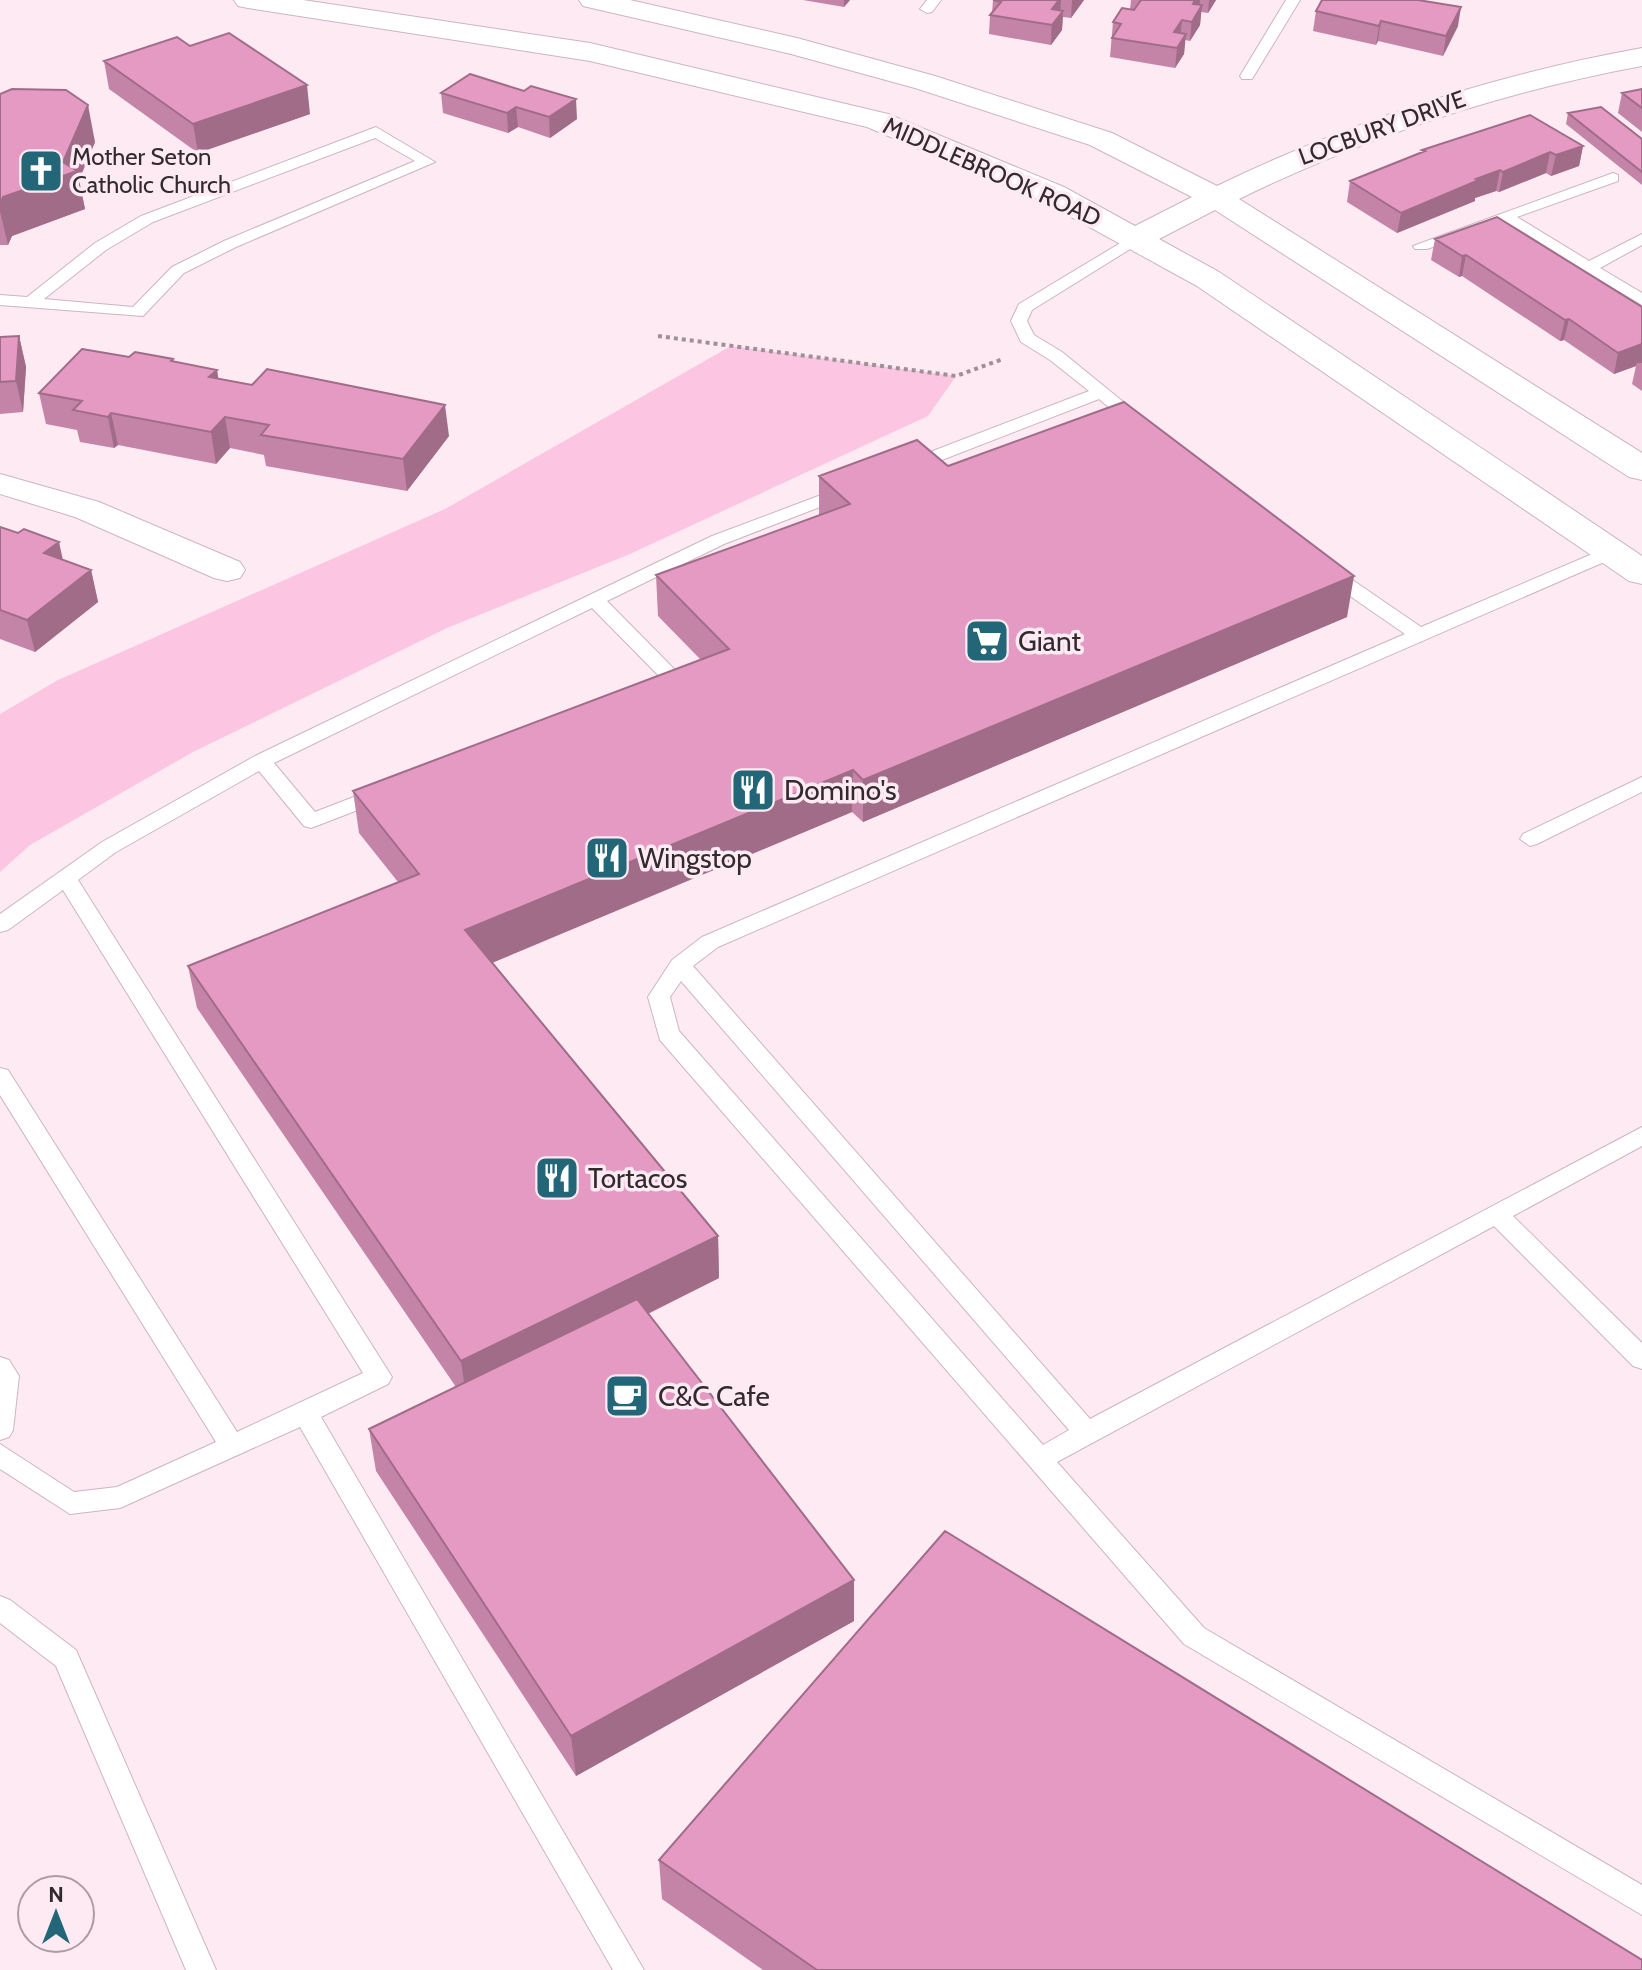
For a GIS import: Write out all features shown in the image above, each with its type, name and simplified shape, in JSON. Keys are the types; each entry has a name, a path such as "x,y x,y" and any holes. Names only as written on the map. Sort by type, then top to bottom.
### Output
{"main road":[{"name":"MIDDLEBROOK ROAD","path":"248,0 590,52 877,120 1053,194 1208,279 1642,573"},
{"name":"MIDDLEBROOK ROAD","path":"593,0 797,47 939,87 1101,139 1215,197 1642,469"},
{"name":"LOCBURY DRIVE","path":"1137,238 1326,145 1424,110 1490,91 1642,57"}],"street":[{"path":"0,484 34,491 71,504 227,570"}],"lane":[{"path":"1247,76 1293,0"},
{"path":"0,300 30,303 137,312 178,270 230,244 427,162 376,132 147,219 112,236 73,263 30,303"},
{"path":"1421,246 1613,178"},
{"path":"1504,216 1642,300"},
{"path":"1137,238 1025,307 1019,321 1027,338 1150,432"},
{"path":"1588,268 1642,239"},
{"path":"893,472 1100,393"},
{"path":"0,925 109,847 262,761 718,540 864,484"},
{"path":"1611,552 710,942 680,965 659,997 668,1034 1194,1636 1642,1901"},
{"path":"1313,561 1419,635"},
{"path":"595,600 672,678 628,695"},
{"path":"262,761 311,821 397,787"},
{"path":"1530,839 1641,786"},
{"path":"0,1455 70,1503 120,1497 379,1377 66,878"},
{"path":"680,965 1087,1433"},
{"path":"0,1076 232,1446"},
{"path":"1039,1459 1642,1136"},
{"path":"1496,1214 1642,1359"},
{"path":"0,1367 6,1376 0,1430"},
{"path":"305,1413 629,1970"},
{"path":"0,1608 66,1658 201,1970"}],"path":[{"path":"658,336 956,376 1041,346"}],"shaded area":[{"path":"731,346 956,376 928,416 630,554 447,628 193,752 30,845 0,872 0,714 58,680 445,509"}],"building":[{"path":"993,0 1059,0 1052,9 1063,11 1052,25 990,15 1001,2"},
{"path":"1141,0 1195,0 1193,4 1202,5 1192,22 1182,20 1174,32 1186,34 1177,48 1112,38 1121,24 1113,22 1122,8 1134,10"},
{"path":"1322,0 1418,0 1461,7 1446,36 1381,21 1379,26 1316,11"},
{"path":"229,33 307,85 193,124 104,61 177,37 190,46"},
{"path":"470,74 524,91 531,86 576,99 549,117 516,107 507,113 441,93"},
{"path":"12,89 66,90 88,105 63,162 77,171 3,197 0,205 0,94"},
{"path":"1642,89 1642,108 1622,93"},
{"path":"1601,107 1642,139 1642,172 1568,113"},
{"path":"1530,115 1583,146 1556,155 1550,152 1503,172 1500,170 1401,213 1350,181 1425,151 1422,150"},
{"path":"1497,217 1642,307 1642,344 1618,353 1569,319 1565,320 1466,255 1462,256 1435,239"},
{"path":"19,336 16,381 0,382 0,337"},
{"path":"82,349 129,357 135,352 173,359 171,361 217,370 209,377 252,385 267,369 445,405 403,459 261,435 269,425 225,417 211,432 111,413 108,417 73,410 82,401 39,393"},
{"path":"1124,402 1354,576 863,780 853,770 465,930 718,1236 461,1361 188,966 419,874 353,791 729,649 656,575 850,504 819,476 917,440 948,466"},
{"path":"0,527 18,533 24,529 59,542 44,553 91,570 27,620 0,610"},
{"path":"637,1299 854,1580 571,1736 369,1429"},
{"path":"945,1531 1642,1960 1642,1970 817,1970 659,1860"}],"place":[{"name":"Mother Seton Catholic Church","path":"41,171"},
{"name":"Giant","path":"987,641"},
{"name":"Domino's","path":"753,790"},
{"name":"Wingstop","path":"607,858"},
{"name":"Tortacos","path":"557,1178"},
{"name":"C&C Cafe","path":"627,1396"}]}
